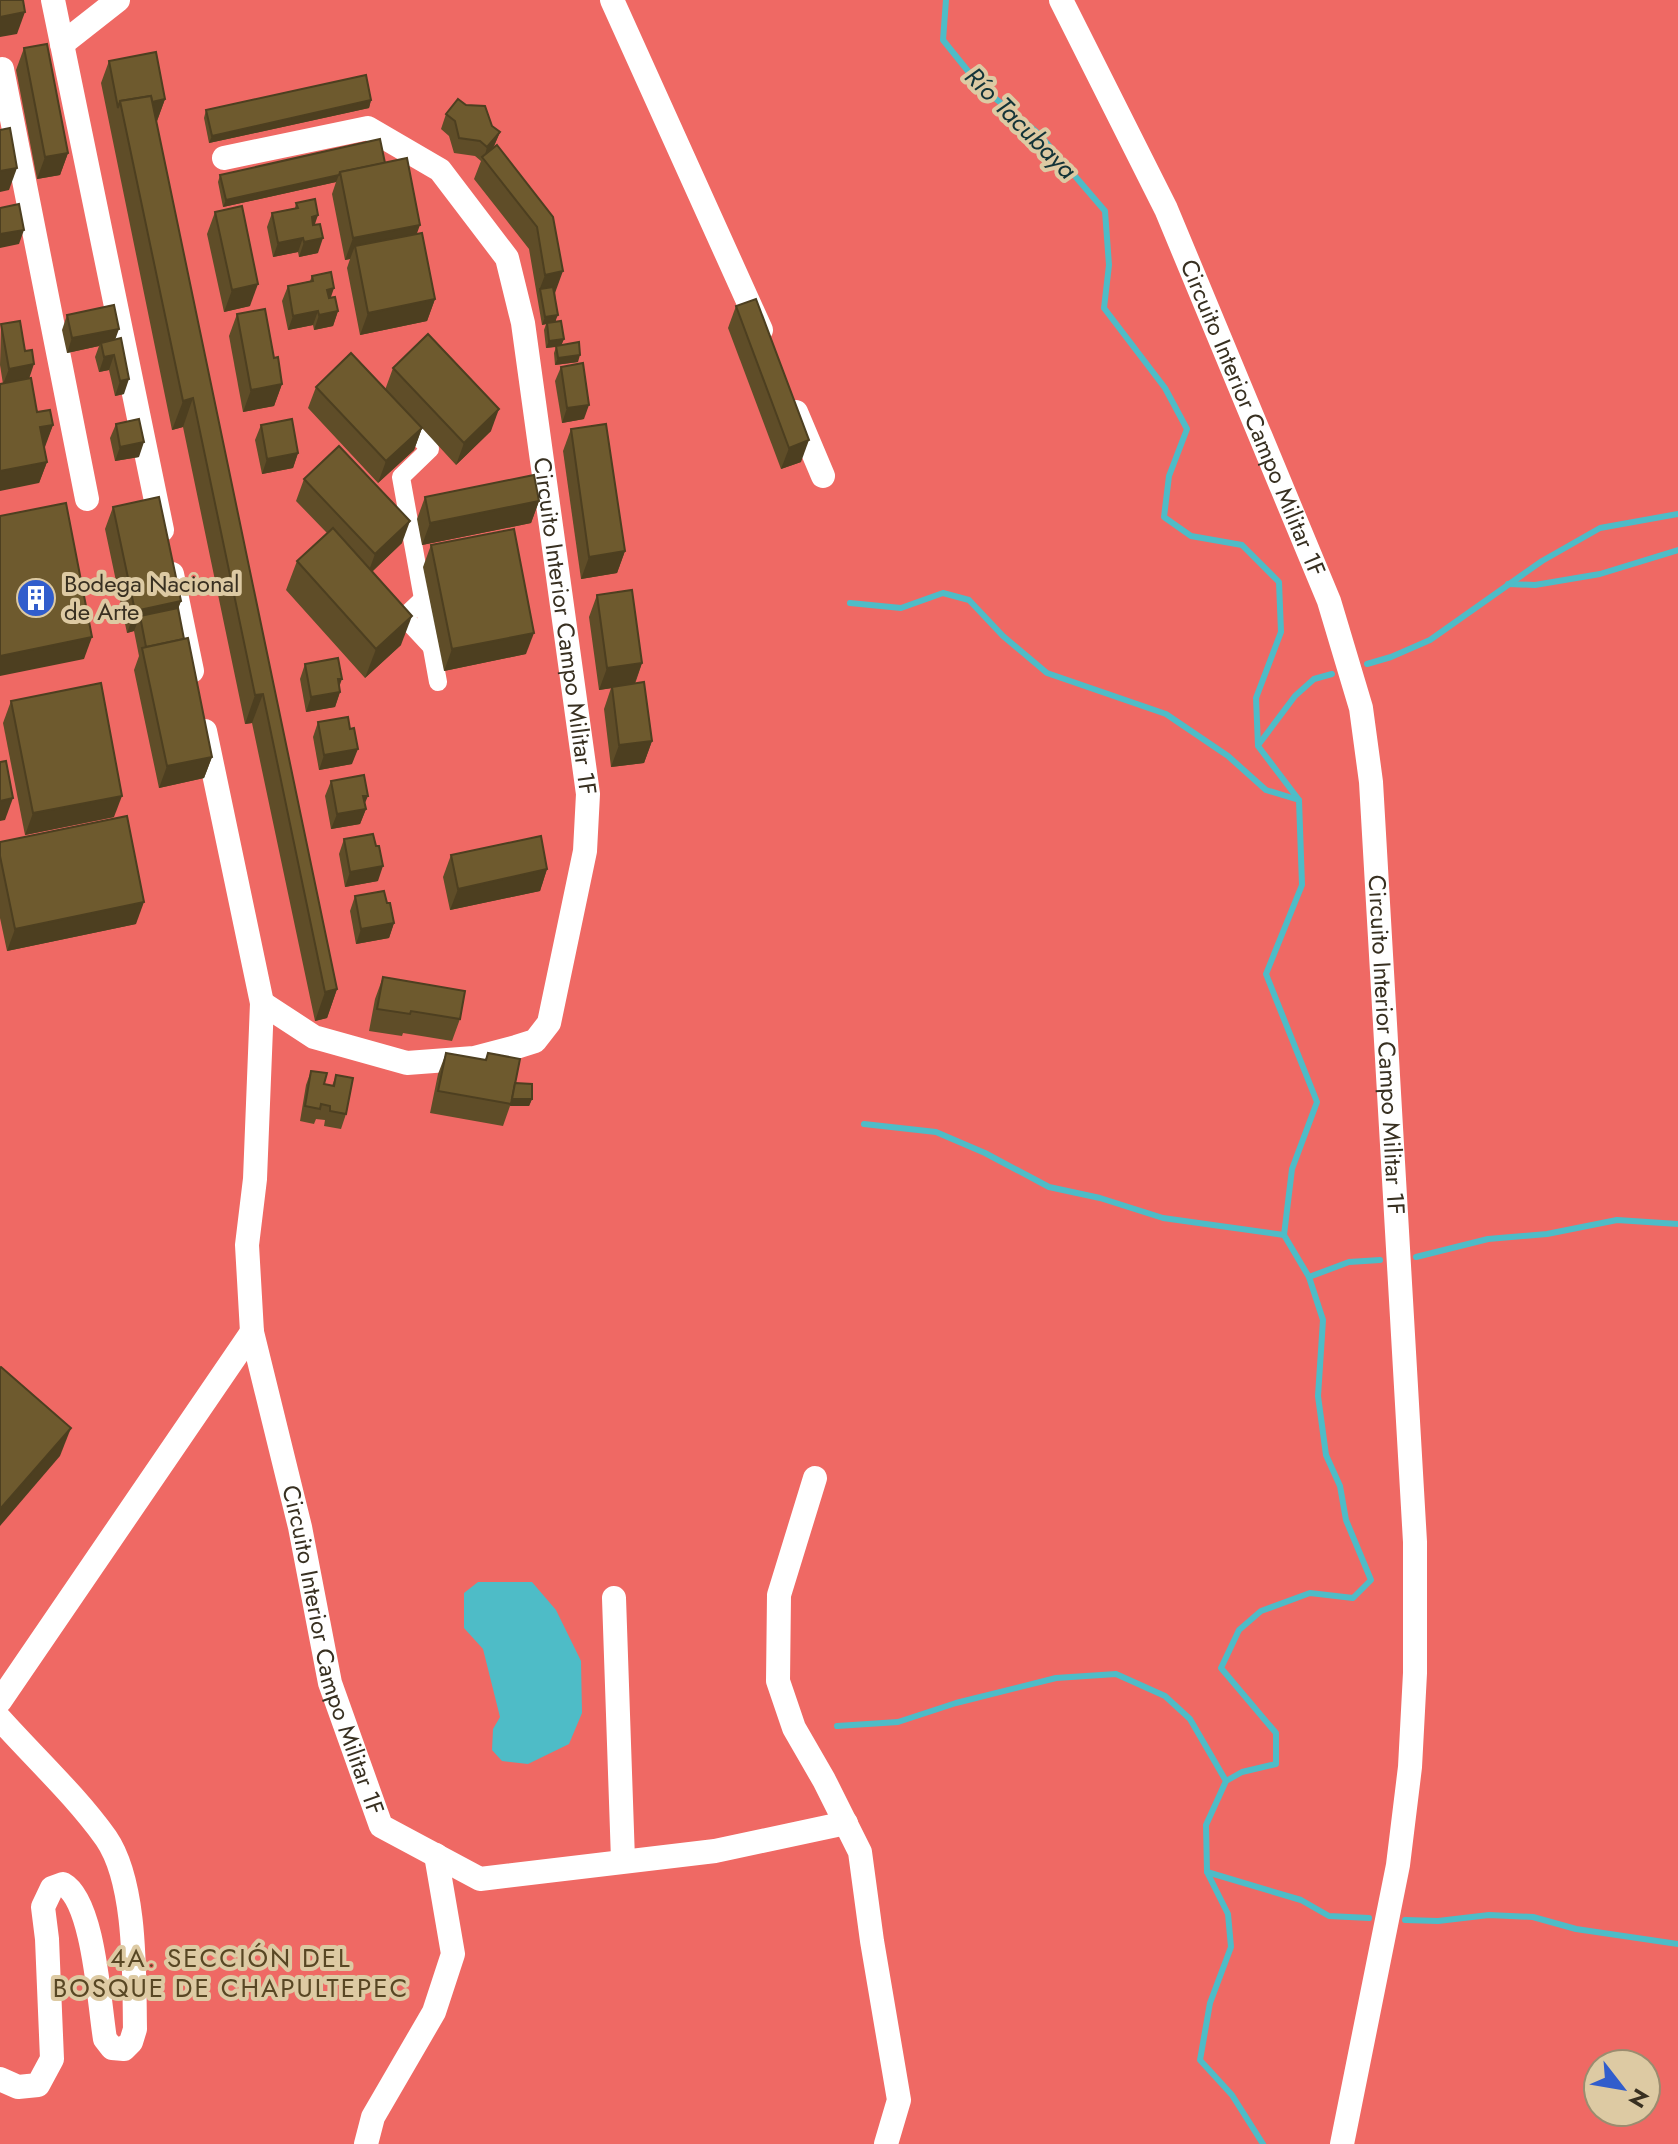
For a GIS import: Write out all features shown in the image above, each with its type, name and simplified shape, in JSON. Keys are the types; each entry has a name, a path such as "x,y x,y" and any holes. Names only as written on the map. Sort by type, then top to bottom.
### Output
{"street":[{"name":"Circuito Interior Campo Militar 1F","path":"53,0 262,1003 255,1179 247,1245 252,1332 300,1527 330,1683 381,1826 480,1879 715,1851 846,1823"},
{"path":"62,44 118,0"},
{"path":"612,0 770,351"},
{"name":"Circuito Interior Campo Militar 1F","path":"1061,0 1166,209 1329,601 1361,708 1371,782 1415,1542 1415,1673 1410,1767 1398,1865 1342,2144"},
{"path":"2,69 7,130 87,499"},
{"name":"Circuito Interior Campo Militar 1F","path":"224,158 368,128 440,170 507,258 523,323 588,794 585,851 549,1023 535,1041 474,1058 407,1063 314,1037 262,1003"},
{"path":"788,393 823,476"},
{"path":"389,404 430,449 401,477 438,682"},
{"path":"0,1701 252,1332"},
{"path":"815,1478 779,1595 778,1681 794,1728 860,1852 899,2100 886,2144"},
{"path":"614,1598 623,1860"},
{"path":"0,1719 107,1840 125,1883 132,1948 135,2029 131,2042 124,2049 112,2048 105,2039 85,1914 73,1889 63,1884 52,1888 43,1907 52,2059 38,2085 18,2087 0,2079"},
{"path":"366,2144 373,2117 434,2012 453,1954 436,1855"}],"shaded area":[{"path":"0,0 1678,0 1678,2144 0,2144"}],"water":[{"path":"478,1582 532,1582 556,1610 581,1661 582,1713 569,1744 528,1764 502,1761 492,1750 493,1729 500,1717 483,1649 464,1628 464,1593"}],"building":[{"path":"0,0 23,0 25,12 0,17"},
{"path":"47,44 68,153 45,157 24,48"},
{"path":"156,52 165,99 152,102 151,96 120,101 118,108 109,61"},
{"path":"366,75 371,100 212,136 206,110"},
{"path":"151,96 337,989 325,992 263,694 255,695 193,398 183,401 120,101"},
{"path":"458,99 466,105 485,106 492,126 500,132 487,147 480,141 459,138 455,121 446,114"},
{"path":"10,128 17,168 0,171 0,130"},
{"path":"380,139 385,163 226,200 220,175"},
{"path":"497,145 553,217 563,271 545,275 537,227 482,157"},
{"path":"407,158 420,225 353,238 340,172"},
{"path":"315,199 318,215 312,217 313,225 320,224 323,238 278,243 272,213 298,208 296,203"},
{"path":"19,204 24,230 0,234 0,208"},
{"path":"242,206 258,284 232,290 215,212"},
{"path":"422,233 435,299 368,313 355,246"},
{"path":"331,272 334,288 327,290 329,298 335,297 338,311 293,316 288,286 313,281 312,276"},
{"path":"553,287 558,315 545,317 540,289"},
{"path":"756,299 809,440 789,448 736,306"},
{"path":"114,305 119,329 72,338 67,315"},
{"path":"265,309 282,384 251,390 237,314"},
{"path":"20,321 25,351 32,350 34,364 9,369 1,324"},
{"path":"561,321 564,339 549,341 547,323"},
{"path":"428,334 499,409 464,443 393,368"},
{"path":"121,338 129,379 120,381 114,355 104,357 101,343"},
{"path":"579,342 580,355 558,358 556,346"},
{"path":"351,353 422,428 386,461 316,387"},
{"path":"583,363 589,405 567,408 561,367"},
{"path":"31,378 37,412 50,410 53,425 40,427 47,462 0,471 0,384"},
{"path":"139,419 144,442 120,447 116,424"},
{"path":"292,419 298,453 267,459 261,425"},
{"path":"606,424 625,551 589,557 571,429"},
{"path":"339,446 410,521 375,554 304,479"},
{"path":"534,475 539,501 430,523 425,497"},
{"path":"159,497 181,601 135,611 113,507"},
{"name":"Bodega Nacional de Arte","path":"66,503 92,637 0,656 0,516"},
{"path":"333,528 412,616 376,649 297,561"},
{"path":"514,529 534,633 452,649 431,545"},
{"path":"632,590 642,663 607,668 597,595"},
{"path":"178,608 184,639 146,647 140,616"},
{"path":"188,638 212,757 167,766 142,648"},
{"path":"338,658 342,679 338,679 340,692 311,697 305,664"},
{"path":"644,682 652,741 619,745 612,687"},
{"path":"101,683 122,796 33,813 11,701"},
{"path":"348,717 350,729 354,728 358,749 324,755 318,722"},
{"path":"6,761 13,798 0,801 0,762"},
{"path":"364,775 368,796 363,796 366,809 337,814 331,781"},
{"path":"127,816 144,902 15,929 0,842"},
{"path":"373,834 383,866 350,872 344,839"},
{"path":"541,836 547,869 458,889 451,855"},
{"path":"384,891 394,923 361,929 355,896"},
{"path":"383,977 465,991 460,1019 377,1009"},
{"path":"446,1053 486,1060 488,1053 520,1059 511,1104 438,1091"},
{"path":"311,1071 327,1073 324,1084 334,1086 336,1075 353,1078 346,1114 330,1111 330,1106 321,1104 320,1109 305,1106"},
{"path":"515,1083 532,1084 532,1099 512,1099"},
{"path":"0,1368 71,1428 0,1509"}],"waterway":[{"name":"Río Tacubaya","path":"946,0 943,40 980,86 1038,133 1105,211 1109,265 1104,308 1165,388 1187,429 1169,476 1164,517 1191,536 1242,545 1279,582 1281,632 1256,698 1258,746 1299,800 1302,885 1266,974 1317,1102 1292,1169 1284,1235 1309,1277 1323,1320 1318,1396 1326,1455 1340,1486 1346,1520 1371,1580 1353,1598 1310,1593 1261,1611 1239,1630 1221,1668 1276,1733 1276,1764 1242,1772 1226,1781 1206,1825 1207,1872 1228,1914 1231,1947 1210,2003 1200,2060 1232,2095 1263,2144"},
{"path":"1367,664 1430,640 1542,561 1600,528 1678,514"},
{"path":"1508,584 1535,585 1600,574 1678,550"},
{"path":"850,603 901,608 943,593 969,600 1003,636 1047,673 1166,714 1228,756 1266,790 1299,800"},
{"path":"1259,744 1295,696 1314,679 1332,674"},
{"path":"864,1124 936,1132 985,1153 1049,1187 1100,1198 1163,1218 1284,1235"},
{"path":"1416,1257 1488,1239 1547,1234 1617,1220 1678,1224"},
{"path":"1309,1277 1349,1262 1380,1260"},
{"path":"837,1726 898,1722 956,1703 1056,1678 1116,1674 1165,1696 1190,1719 1226,1781"},
{"path":"1207,1872 1301,1900 1329,1916 1369,1918"},
{"path":"1405,1920 1438,1921 1489,1915 1533,1917 1576,1929 1678,1944"}],"place":[{"name":"Bodega Nacional de Arte","path":"36,598"}],"district":[{"name":"4A. SECCIÓN DEL BOSQUE DE CHAPULTEPEC","path":"231,1973"}]}
